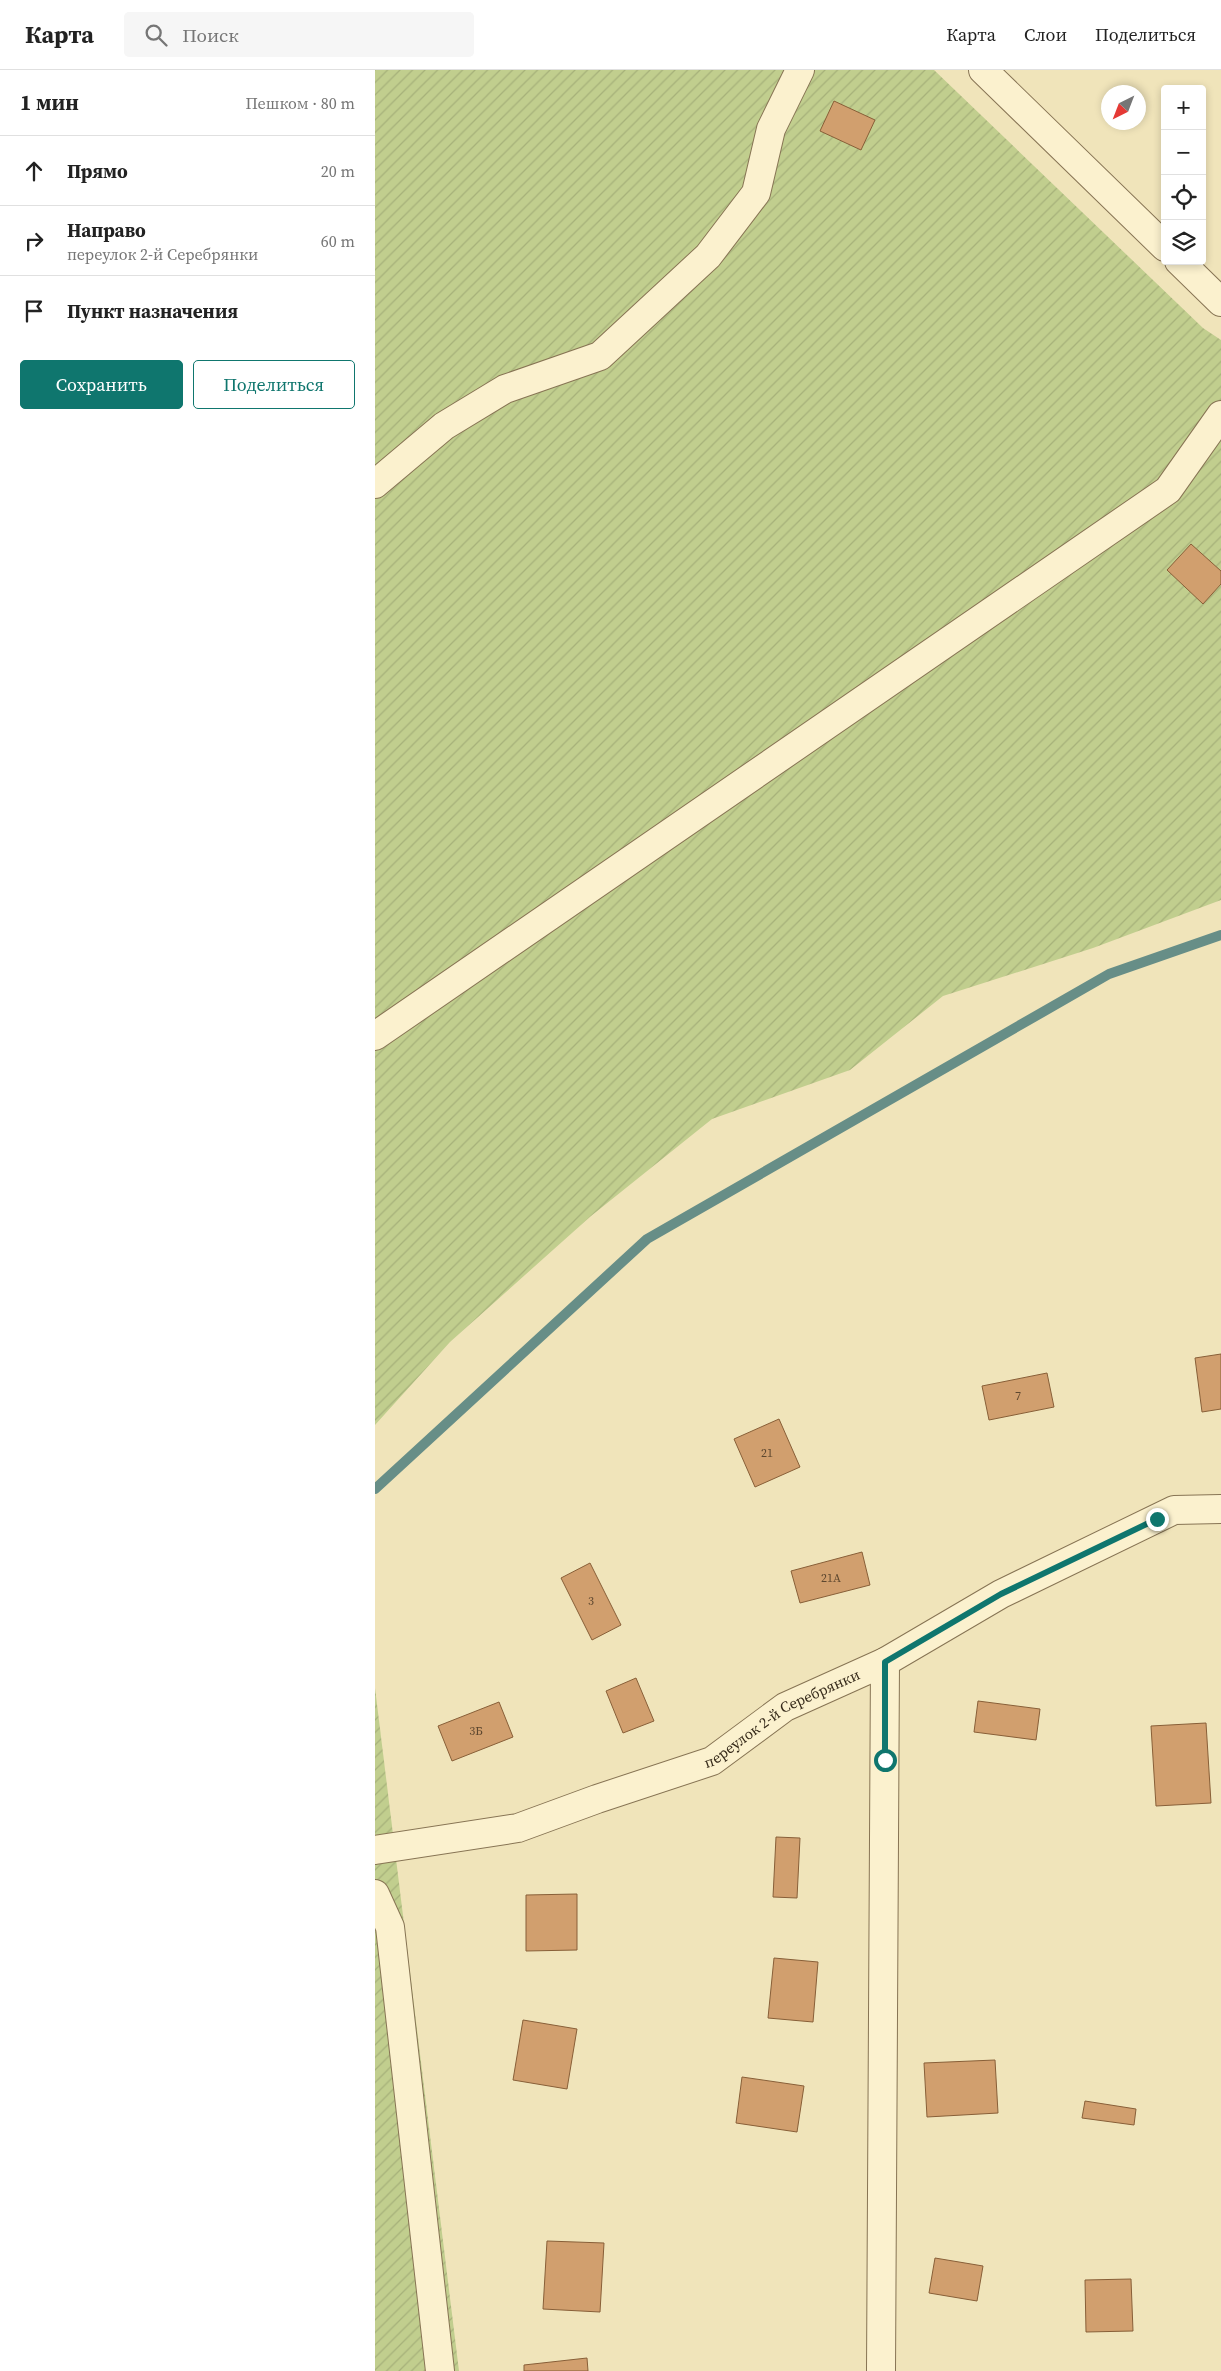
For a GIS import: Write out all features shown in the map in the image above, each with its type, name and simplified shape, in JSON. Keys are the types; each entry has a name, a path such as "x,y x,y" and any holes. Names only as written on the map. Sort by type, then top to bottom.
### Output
{"street":[{"path":"375,484 444,426 505,388 600,356 708,256 756,193 771,129 800,70"},
{"path":"983,70 1161,243"},
{"path":"1183,265 1221,302"},
{"path":"375,1036 1168,490 1221,414"},
{"name":"переулок 2-й Серебрянки","path":"375,1850 518,1828 597,1799 712,1761 785,1707 885,1662 1001,1594 1174,1510 1221,1509"},
{"path":"881,2371 885,1662"},
{"path":"375,1894 389,1927 440,2371"}],"green space":[{"path":"375,70 934,70 1203,328 1221,340 1221,900 1093,948 943,996 850,1070 712,1119 591,1216 450,1342 375,1425"},
{"path":"375,1688 459,2371 375,2371"}],"building":[{"path":"834,101 875,120 861,150 820,131"},
{"path":"1191,544 1221,571 1221,584 1203,604 1167,570"},
{"path":"1221,1354 1221,1409 1202,1412 1195,1358"},
{"path":"1047,1373 1054,1407 989,1420 982,1386"},
{"path":"779,1419 800,1467 755,1487 734,1439"},
{"path":"862,1552 870,1585 800,1603 791,1571"},
{"path":"590,1563 621,1625 592,1640 561,1578"},
{"path":"636,1678 654,1721 623,1733 606,1691"},
{"path":"978,1701 1040,1709 1036,1740 974,1732"},
{"path":"499,1702 513,1737 452,1761 438,1726"},
{"path":"1206,1723 1211,1803 1156,1806 1151,1726"},
{"path":"776,1837 800,1838 797,1898 773,1897"},
{"path":"577,1894 577,1950 526,1951 526,1895"},
{"path":"774,1958 818,1962 813,2022 768,2018"},
{"path":"523,2020 577,2029 567,2089 513,2080"},
{"path":"995,2060 998,2113 927,2117 924,2063"},
{"path":"742,2077 804,2086 797,2132 736,2123"},
{"path":"1085,2101 1136,2109 1134,2125 1082,2118"},
{"path":"547,2241 604,2243 600,2312 543,2309"},
{"path":"935,2258 983,2266 977,2301 929,2293"},
{"path":"1131,2279 1133,2331 1086,2332 1085,2280"},
{"path":"587,2358 588,2371 524,2371 524,2365"}],"waterway":[{"path":"375,1489 647,1239 1109,974 1221,935"}],"route":[{"path":"885,1760 885,1662 1001,1594 1157,1519"}]}
